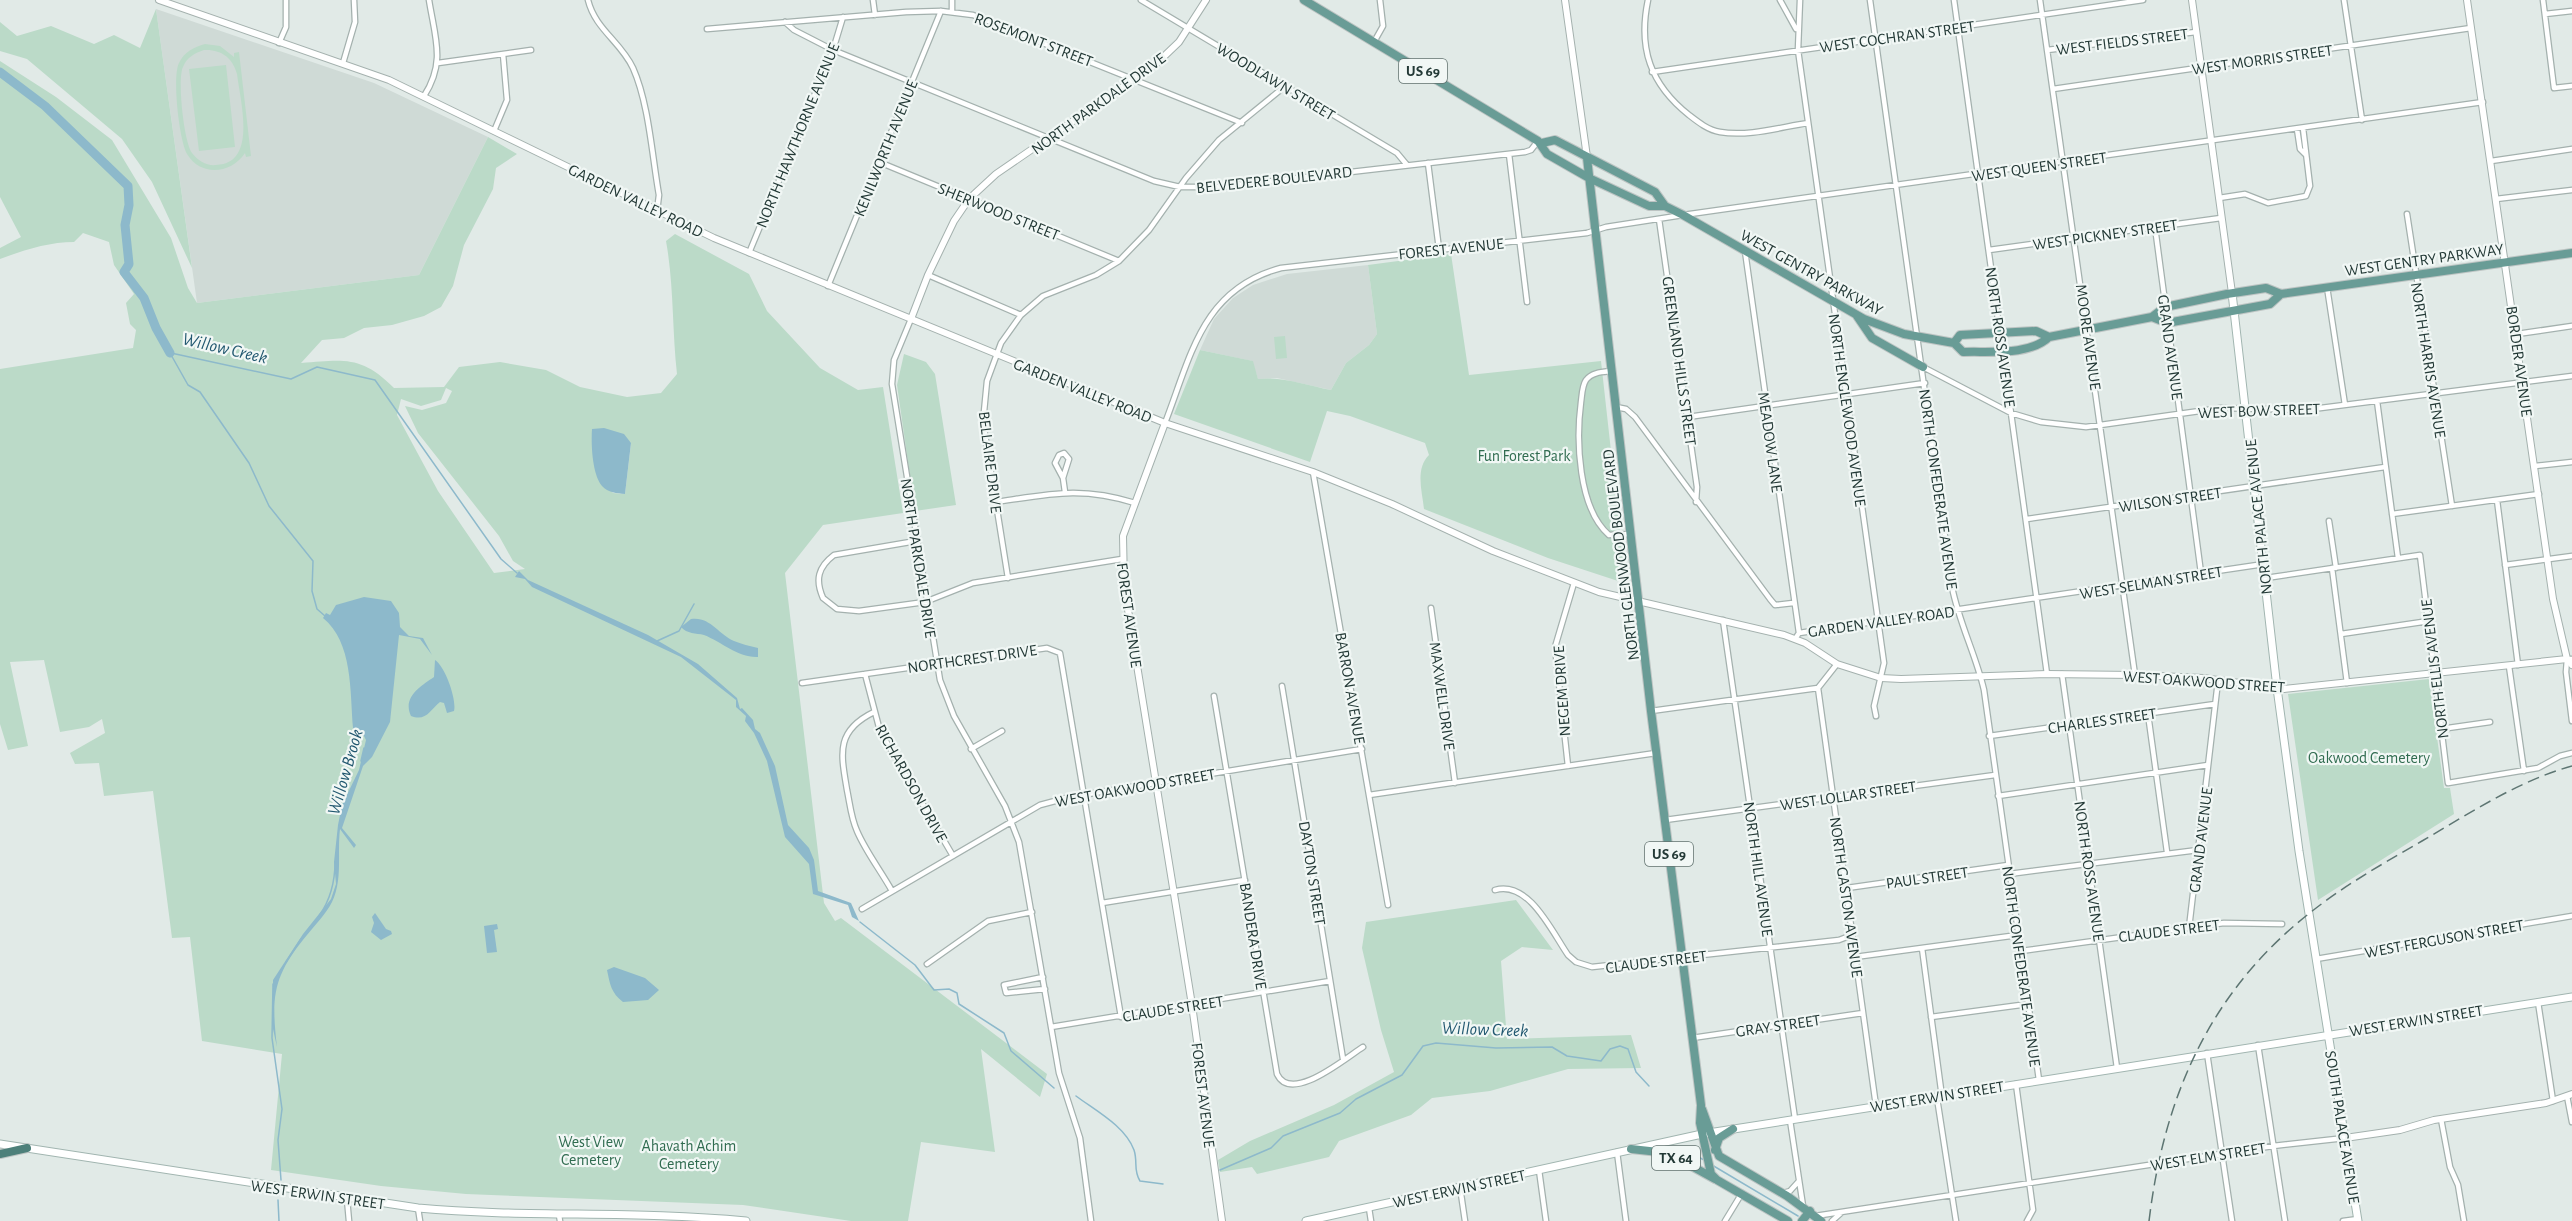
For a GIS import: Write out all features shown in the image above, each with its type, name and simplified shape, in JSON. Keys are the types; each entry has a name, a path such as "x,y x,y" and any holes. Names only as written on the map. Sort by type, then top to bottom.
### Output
{"highway":[{"path":"0,1154 27,1148"}],"main road":[{"name":"WEST GENTRY PARKWAY","path":"1304,0 1540,142 1547,154 1589,178 1649,206 1665,206 1683,215 1857,315 1891,330 1918,338 1954,343 1963,351 2004,351 2039,346 2049,337 2152,317 2165,307 2232,293 2266,288 2281,294 2416,273 2572,253"},
{"name":"WEST GENTRY PARKWAY","path":"1540,142 1555,140 1656,192 1665,206"},
{"name":"NORTH GLENWOOD BOULEVARD","path":"1587,158 1656,753 1706,1133"},
{"name":"NORTH PALACE AVENUE","path":"2232,293 2277,688 2329,1034"},
{"name":"WEST GENTRY PARKWAY","path":"2152,317 2167,322 2270,304 2281,294"},
{"path":"1857,315 1872,338 1923,367"},
{"name":"WEST GENTRY PARKWAY","path":"1954,343 1960,335 2036,330 2049,337"},
{"name":"WEST ERWIN STREET","path":"1306,1221 1706,1133 2572,997"},
{"name":"SOUTH PALACE AVENUE","path":"2329,1034 2358,1220"},
{"path":"1733,1129 1719,1138 1715,1151 1721,1158 1783,1193 1812,1214 1802,1221"},
{"name":"US 69","path":"1706,1133 1715,1151"},
{"name":"US 69","path":"1706,1133 1709,1170 1717,1180"},
{"name":"WEST ERWIN STREET","path":"0,1144 347,1199 418,1208 560,1218 746,1221"},
{"name":"TX 64","path":"1631,1149 1668,1153 1717,1180"},
{"path":"1717,1180 1788,1221"}],"street":[{"name":"GARDEN VALLEY ROAD","path":"159,0 279,43 343,63 424,96 657,211 749,253 1165,423 1313,472 1392,504 1493,551 1574,583 1797,636 1877,621 2038,599"},
{"path":"279,43 286,27 286,0"},
{"path":"343,63 355,22 354,0"},
{"path":"424,96 433,82 438,63 429,0"},
{"path":"588,0 590,10 601,28 627,57 638,82 659,195 657,211"},
{"path":"873,0 874,15"},
{"path":"952,0 952,12"},
{"name":"WOODLAWN STREET","path":"1141,0 1397,153 1407,165"},
{"name":"NORTH PARKDALE DRIVE","path":"1091,1221 1080,1138 1059,1073 1022,852 1012,821 954,716 936,663 891,375 897,353 928,275 954,221 969,199 996,174 1170,52 1189,29 1206,0"},
{"path":"1374,42 1383,26 1380,0"},
{"name":"NORTH GLENWOOD BOULEVARD","path":"1565,0 1587,158"},
{"path":"1648,0 1643,32 1652,72 1684,111 1712,130 1736,133 1808,123"},
{"path":"1780,0 1797,30"},
{"name":"NORTH ENGLEWOOD AVENUE","path":"1800,0 1798,50 1884,663 1874,706 1876,716"},
{"name":"NORTH CONFEDERATE AVENUE","path":"1870,0 1956,610 1981,677 2039,1080"},
{"name":"NORTH ROSS AVENUE","path":"1954,0 2048,674"},
{"name":"MOORE AVENUE","path":"2040,0 2135,675"},
{"name":"WEST COCHRAN STREET","path":"1652,72 2116,2 2142,0"},
{"name":"NORTH PALACE AVENUE","path":"2192,0 2232,293"},
{"path":"2344,0 2362,120"},
{"name":"BORDER AVENUE","path":"2467,0 2517,334 2553,599 2570,661 2572,721"},
{"path":"2543,0 2554,88 2572,86"},
{"name":"KENILWORTH AVENUE","path":"828,286 941,11"},
{"path":"2545,14 2572,11"},
{"name":"ROSEMONT STREET","path":"707,29 874,15 952,12 992,21 1242,123"},
{"name":"NORTH HAWTHORNE AVENUE","path":"749,253 833,50 843,18"},
{"name":"BELVEDERE BOULEVARD","path":"785,22 794,30 833,50 1155,181 1180,187 1219,187 1509,154 1531,150 1540,142"},
{"name":"WEST MORRIS STREET","path":"2053,89 2471,28"},
{"name":"WEST FIELDS STREET","path":"2047,50 2196,32"},
{"path":"438,63 531,50"},
{"path":"494,131 507,100 502,54"},
{"name":"BELLAIRE DRIVE","path":"1008,578 983,422 985,395 996,354 1021,315 1043,296 1096,275 1119,261 1149,230 1180,187 1219,140 1284,87"},
{"name":"WEST QUEEN STREET","path":"1595,230 1683,215 2483,102"},
{"path":"2219,198 2245,194 2268,203 2306,196 2310,186 2300,129"},
{"path":"2491,160 2572,149"},
{"path":"1509,154 1527,302"},
{"name":"SHERWOOD STREET","path":"879,162 1119,261"},
{"path":"1428,163 1439,249"},
{"path":"2496,199 2572,190"},
{"name":"NORTH HARRIS AVENUE","path":"2407,214 2451,506"},
{"name":"WEST PICKNEY STREET","path":"1989,250 2221,218"},
{"name":"GREENLAND HILLS STREET","path":"1659,219 1688,417 1697,487 1696,502"},
{"name":"GRAND AVENUE","path":"2155,227 2201,573"},
{"name":"FOREST AVENUE","path":"1222,1221 1192,1005 1122,559 1123,536 1165,423 1201,329 1213,309 1238,286 1281,268 1520,241 1595,230"},
{"name":"MEADOW LANE","path":"1745,250 1797,636"},
{"path":"928,275 1021,315"},
{"path":"2327,287 2345,405"},
{"path":"2517,334 2572,326"},
{"name":"WEST BOW STREET","path":"1923,367 2011,413 2059,425 2101,426 2221,408 2292,412 2572,376"},
{"path":"1612,371 1593,375 1584,385 1579,420 1581,469 1589,503 1600,525 1609,535 1631,534"},
{"path":"1688,417 1925,382"},
{"path":"2266,578 2398,558 2376,401"},
{"path":"1616,407 1626,409 1635,417 1696,502 1775,605 1793,603"},
{"path":"1063,478 1069,459 1064,453 1059,455 1055,464 1063,478 1065,492"},
{"path":"2535,466 2572,462"},
{"name":"WILSON STREET","path":"2027,519 2385,467"},
{"name":"BARRON AVENUE","path":"1313,472 1388,904"},
{"path":"996,502 1065,492 1107,494 1135,503"},
{"path":"2392,514 2539,494"},
{"path":"2497,500 2518,665"},
{"path":"2330,521 2347,683"},
{"path":"916,541 838,553 824,564 819,582 826,602 844,611 925,602 965,585 1122,559"},
{"name":"NORTH ELLIS AVENUE","path":"2398,558 2420,555 2448,783 2524,771"},
{"path":"2505,565 2572,556"},
{"name":"WEST SELMAN STREET","path":"2038,599 2264,564"},
{"name":"NEGEM DRIVE","path":"1568,766 1555,647 1574,583"},
{"name":"MAXWELL DRIVE","path":"1431,608 1455,783"},
{"name":"NORTH HILL AVENUE","path":"1723,620 1782,1024 1799,1181 1812,1214"},
{"path":"2341,634 2429,621"},
{"name":"WEST OAKWOOD STREET","path":"1797,636 1837,664 1881,678 2048,674 2135,675 2277,688 2570,661"},
{"name":"NORTHCREST DRIVE","path":"802,683 1047,648 1060,653 1121,1017"},
{"path":"1651,711 1818,688 1837,664"},
{"path":"2509,666 2524,771 2541,767 2560,756 2572,753"},
{"name":"RICHARDSON DRIVE","path":"865,674 873,712 888,745 953,856"},
{"name":"NORTH ROSS AVENUE","path":"2062,674 2117,1068"},
{"name":"GRAND AVENUE","path":"2189,928 2218,681"},
{"name":"DAYTON STREET","path":"1282,686 1343,1059"},
{"name":"NORTH GASTON AVENUE","path":"1818,688 1876,1106"},
{"name":"BANDERA DRIVE","path":"1214,696 1274,1065 1280,1082 1292,1086 1301,1085 1363,1047"},
{"name":"CHARLES STREET","path":"1989,736 2215,704"},
{"path":"873,712 861,718 849,730 842,748 843,761 857,831 892,891"},
{"path":"2148,714 2167,852"},
{"path":"2441,729 2490,722"},
{"path":"971,749 1002,731"},
{"name":"WEST OAKWOOD STREET","path":"862,909 1040,805 1084,795 1362,749"},
{"path":"1370,795 1656,753"},
{"path":"1998,796 2208,765"},
{"name":"WEST LOLLAR STREET","path":"1665,820 1995,775"},
{"path":"2009,874 2167,852 2198,850"},
{"name":"PAUL STREET","path":"1847,888 2008,865"},
{"path":"1102,903 1245,880"},
{"name":"CLAUDE STREET","path":"1495,890 1511,888 1524,894 1568,956 1583,965 1610,967 1839,940 1852,935"},
{"path":"927,964 988,921 1032,912"},
{"name":"WEST FERGUSON STREET","path":"2316,959 2572,916"},
{"name":"CLAUDE STREET","path":"2021,951 2224,923 2282,924"},
{"path":"1855,957 2018,935"},
{"path":"1922,948 1956,1221"},
{"path":"1043,977 1010,982 1004,986 1004,990 1006,993 1016,994 1045,989"},
{"name":"CLAUDE STREET","path":"1051,1027 1330,981"},
{"path":"2538,1002 2553,1101"},
{"path":"1931,1017 2028,1004"},
{"name":"GRAY STREET","path":"1692,1038 1863,1013"},
{"path":"2258,1045 2285,1221"},
{"path":"2207,1053 2232,1221"},
{"path":"2016,1084 2031,1184 2033,1210 2027,1221"},
{"path":"2570,1095 2572,1122"},
{"name":"WEST ELM STREET","path":"1812,1214 1842,1212 2273,1146 2400,1130 2442,1119 2553,1101 2570,1095"},
{"path":"2442,1119 2450,1167 2458,1185 2464,1221"},
{"path":"1617,1152 1626,1221"},
{"path":"1539,1170 1546,1221"},
{"path":"1783,1193 1791,1190 1799,1181"},
{"path":"1460,1187 1465,1221"},
{"path":"1725,1221 1742,1193"},
{"path":"347,1199 349,1221"},
{"path":"418,1208 420,1221"},
{"path":"1369,1208 1371,1221"},
{"path":"1832,1221 1842,1212"},
{"path":"2343,1221 2358,1220"}],"shaded area":[{"path":"156,9 374,83 488,137 419,275 197,303"},
{"path":"1368,265 1377,334 1369,345 1346,363 1331,390 1277,378 1258,379 1252,361 1200,350 1214,319 1233,298 1253,285 1287,274"}],"green space":[{"path":"156,9 192,268 152,182 122,139 27,59 0,51 0,22 17,36 51,26 94,44 114,35 140,48"},
{"path":"205,44 220,46 234,57 234,53 239,52 251,156 246,157 245,153 232,165 216,170 200,166 187,154 179,122 176,94 177,70 181,59 193,48","holes":["210,50 221,53 233,63 237,74 243,114 242,143 237,154 229,162 216,165 209,165 192,153 186,137 181,97 183,67 194,54"]},
{"path":"0,61 56,97 112,140 171,238 188,288 197,303 419,275 488,137 517,154 496,168 493,189 464,245 453,286 441,307 424,316 392,325 364,328 344,338 322,340 301,363 351,362 372,370 394,388 444,387 459,367 500,362 546,370 580,387 627,397 661,393 677,374 666,241 675,234 749,274 767,311 820,368 858,390 883,387 903,513 823,525 785,573 824,903 835,921 841,918 1047,1074 1040,1097 981,1049 995,1152 921,1142 908,1221 851,1221 743,1205 466,1194 381,1186 271,1170 282,1054 202,1041 190,937 172,938 153,791 104,796 99,763 75,764 70,753 105,733 102,719 89,727 60,732 44,660 10,662 28,746 8,750 0,724 0,369 133,348 136,330 130,324 126,303 134,294 114,265 109,242 83,233 74,242 37,247 0,259 0,248 21,237 0,197","holes":["446,388 452,391 446,403 422,410 405,406 418,433 499,536 513,561 525,569 494,573 438,491 397,415 401,399 421,406 441,400","592,429 631,443 625,494 613,493 597,475"]},
{"path":"226,65 235,147 199,151 189,69"},
{"name":"Fun Forest Park","path":"1451,254 1469,375 1601,361 1625,577 1618,581 1548,558 1424,509 1421,473 1429,455 1425,443 1350,416 1327,411 1310,462 1174,414 1200,350 1253,361 1258,379 1285,380 1331,390 1346,363 1369,345 1377,334 1368,265"},
{"path":"1285,336 1287,358 1276,359 1274,337"},
{"path":"904,354 926,362 935,374 956,505 915,511 897,385"},
{"name":"Oakwood Cemetery","path":"2429,679 2444,788 2450,788 2454,814 2318,900 2288,694"},
{"path":"1516,900 1553,950 1522,947 1501,961 1507,1039 1631,1035 1641,1068 1568,1069 1490,1091 1432,1098 1411,1115 1339,1141 1329,1157 1257,1174 1252,1167 1220,1172 1218,1160 1250,1141 1334,1105 1394,1072 1381,1030 1362,948 1366,922"}],"water":[{"path":"604,428 624,434 631,443 625,494 604,488 596,474 592,450 592,429"},
{"path":"519,571 528,580 648,635 698,664 737,698 740,709 742,708 753,720 755,729 760,733 775,766 788,825 809,848 814,860 818,891 851,903 859,921 852,917 848,905 813,894 809,864 785,837 767,761 754,733 745,721 746,716 736,707 736,700 681,657 532,587 525,579 515,577"},
{"path":"364,597 391,601 399,613 400,627 409,636 423,638 432,655 420,639 399,635 390,722 372,757 363,766 342,828 356,845 354,848 340,829 339,875 332,902 296,949 277,987 274,1014 277,1047 273,1029 273,980 303,934 331,899 336,884 334,862 342,805 359,770 366,740 363,734 357,733 353,728 345,654 333,628 323,618 326,613 330,615 336,605"},
{"path":"691,619 703,620 728,638 758,648 758,657 744,655 704,635 686,631 681,627"},
{"path":"435,660 443,669 449,684 454,699 454,711 447,713 444,703 440,702 424,716 411,716 409,703 411,698 419,688 434,677"},
{"path":"375,913 392,934 381,940 371,932 374,923 372,917"},
{"path":"497,924 498,929 494,930 497,952 487,953 484,926"},
{"path":"614,967 645,978 659,990 648,1000 623,1002 613,992 609,980 607,970"}],"waterway":[{"name":"Willow Creek","path":"0,72 45,106 128,186 129,205 125,225 129,264 124,272 144,298 156,328 170,353"},
{"name":"Willow Brook","path":"170,353 188,385 200,392 249,463 269,506 313,561 312,591 317,609 325,616"},
{"name":"Willow Creek","path":"171,353 291,379 317,367 375,380 501,559 517,573"},
{"name":"Willow Creek","path":"657,641 679,631 694,604"},
{"name":"Willow Brook","path":"361,761 364,748"},
{"name":"Willow Brook","path":"319,916 327,903 331,890 335,862"},
{"name":"Willow Creek","path":"860,922 915,965 934,990 949,989 957,993 959,1004 1004,1033 1011,1051 1054,1088"},
{"name":"Willow Brook","path":"286,962 301,939"},
{"name":"Willow Brook","path":"273,984 272,1038 282,1109 278,1140 281,1180"},
{"name":"Willow Creek","path":"1220,1170 1271,1148 1283,1136 1340,1113 1356,1099 1402,1075 1423,1046 1436,1043 1496,1048 1552,1047 1567,1056 1601,1061 1610,1049 1620,1046 1628,1049 1636,1072 1649,1086"},
{"name":"Willow Creek","path":"1076,1096 1117,1126 1130,1141 1140,1181 1163,1184"},
{"name":"Willow Creek","path":"1682,1148 1704,1160"},
{"name":"Willow Creek","path":"1712,1165 1798,1216"},
{"name":"Willow Brook","path":"278,1200 279,1221"}],"railway":[{"path":"2149,1221 2166,1131 2180,1089 2198,1049 2219,1012 2245,976 2276,943 2311,912 2351,883 2513,789 2572,766"}],"park label":[{"name":"West View Cemetery","path":"591,1150"},
{"name":"Ahavath Achim Cemetery","path":"689,1154"}]}
